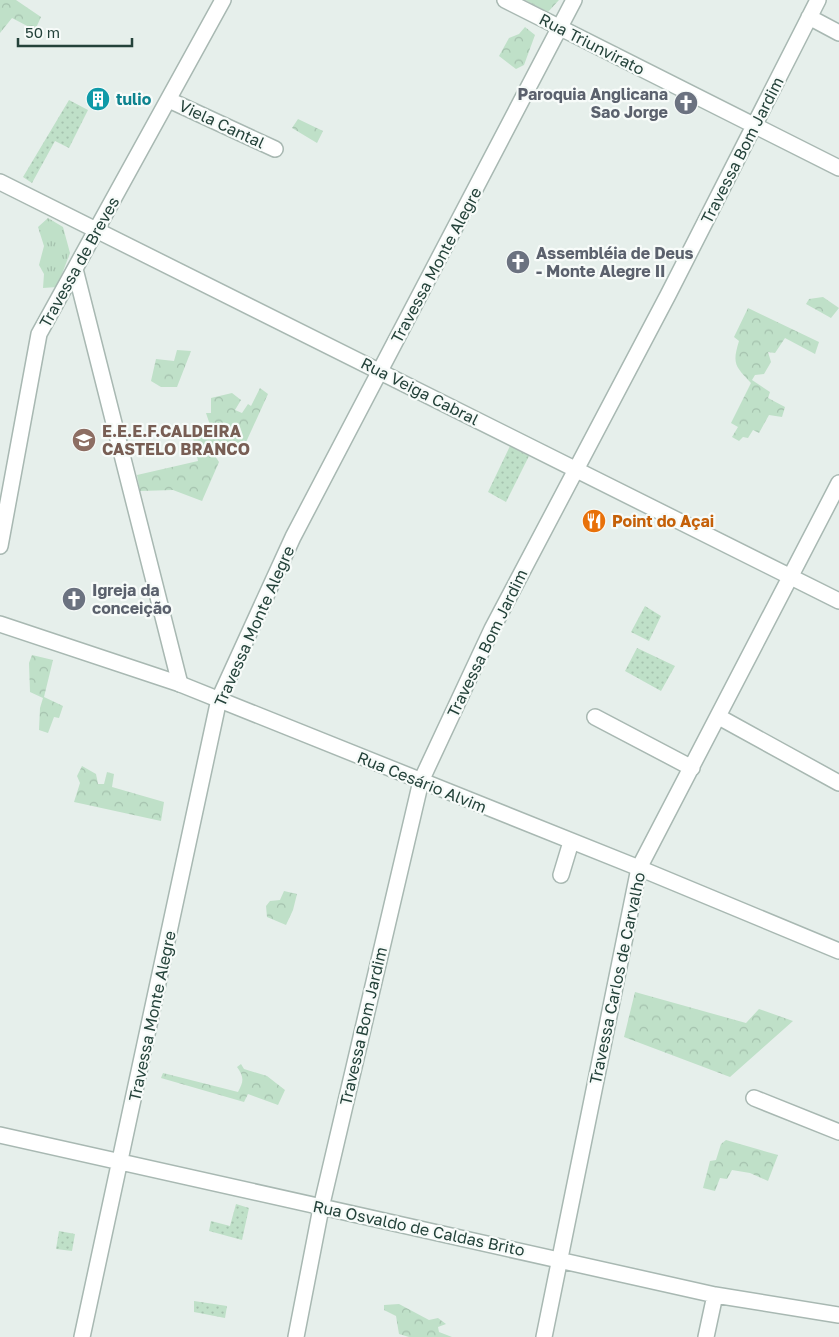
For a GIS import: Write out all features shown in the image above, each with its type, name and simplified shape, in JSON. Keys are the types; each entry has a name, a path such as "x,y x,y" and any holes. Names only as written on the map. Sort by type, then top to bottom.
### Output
{"street":[{"name":"Travessa de Breves","path":"0,546 39,334 223,0"},
{"name":"Rua Triunvirato","path":"505,0 839,168"},
{"name":"Travessa Monte Alegre","path":"82,1337 177,903 219,699 293,537 574,0"},
{"name":"Travessa Bom Jardim","path":"296,1337 321,1208 420,781 492,629 755,125 818,0"},
{"path":"809,17 839,33"},
{"name":"Viela Cantal","path":"169,100 275,149"},
{"name":"Rua Veiga Cabral","path":"0,182 839,601"},
{"path":"75,269 180,684"},
{"name":"Travessa Carlos de Carvalho","path":"544,1337 639,868 719,718 839,483"},
{"name":"Rua Cesário Alvim","path":"0,624 180,684 219,699 639,868 839,951"},
{"path":"595,717 692,768"},
{"path":"719,718 839,782"},
{"path":"561,875 571,842"},
{"path":"754,1098 839,1132"},
{"name":"Rua Osvaldo de Caldas Brito","path":"0,1135 715,1295 839,1314"},
{"path":"706,1337 715,1295"}],"green space":[{"path":"0,0 16,0 41,17 35,30 12,18 0,33"},
{"path":"525,0 559,0 548,12"},
{"path":"525,27 535,35 524,65 516,69 499,56 509,38 519,34"},
{"path":"69,100 88,110 69,148 55,141 32,183 23,177"},
{"path":"298,119 323,131 317,143 292,128"},
{"path":"48,218 63,227 70,253 57,287 43,288 44,274 39,265 44,246 38,227"},
{"path":"823,297 839,308 831,318 806,304 809,299"},
{"path":"748,308 819,342 815,354 785,338 775,353 768,352 771,362 764,374 755,375 752,380 770,392 768,398 785,407 782,417 769,415 759,433 753,430 748,438 743,437 739,441 732,437 738,427 731,423 751,383 736,364 739,341 734,337"},
{"path":"177,350 191,351 177,387 161,387 151,381 156,359 174,361"},
{"path":"260,388 268,394 242,451 224,444 215,456 219,462 202,501 173,490 140,491 137,475 198,461 193,438 209,435 211,428 206,413 211,413 211,398 232,393 241,400 235,410 242,413 248,404 251,406"},
{"path":"510,446 529,456 506,502 488,492"},
{"path":"645,606 661,616 649,641 631,632"},
{"path":"637,648 675,666 661,691 625,671"},
{"path":"32,655 53,660 44,697 63,706 59,718 54,717 48,733 39,730 40,708 43,698 30,692 29,663"},
{"path":"82,766 96,774 98,784 104,784 107,772 114,774 112,787 164,802 161,821 74,802 80,783 77,776"},
{"path":"284,891 297,894 293,910 286,925 267,917 266,906 270,901 280,900"},
{"path":"635,992 746,1023 759,1009 793,1021 730,1077 624,1037"},
{"path":"241,1064 244,1069 267,1076 285,1090 278,1105 248,1094 244,1102 161,1078 163,1073 238,1092 242,1079 237,1067"},
{"path":"726,1140 778,1155 768,1181 750,1173 732,1170 727,1179 720,1178 715,1191 703,1188 710,1161 716,1160 721,1144"},
{"path":"236,1204 249,1208 242,1240 209,1231 211,1221 230,1226"},
{"path":"59,1231 75,1234 72,1251 56,1249"},
{"path":"194,1301 227,1306 225,1318 194,1312"},
{"path":"399,1304 429,1320 438,1318 446,1324 438,1327 439,1332 452,1337 409,1337 399,1334 396,1316 384,1310 384,1305"}],"place":[{"name":"tulio","path":"98,99"},
{"name":"Paroquia Anglicana Sao Jorge","path":"686,103"},
{"name":"Assembléia de Deus - Monte Alegre II","path":"518,262"},
{"name":"E.E.E.F.CALDEIRA CASTELO BRANCO","path":"84,440"},
{"name":"Point do Açai","path":"594,521"},
{"name":"Igreja da conceição","path":"74,599"}]}
